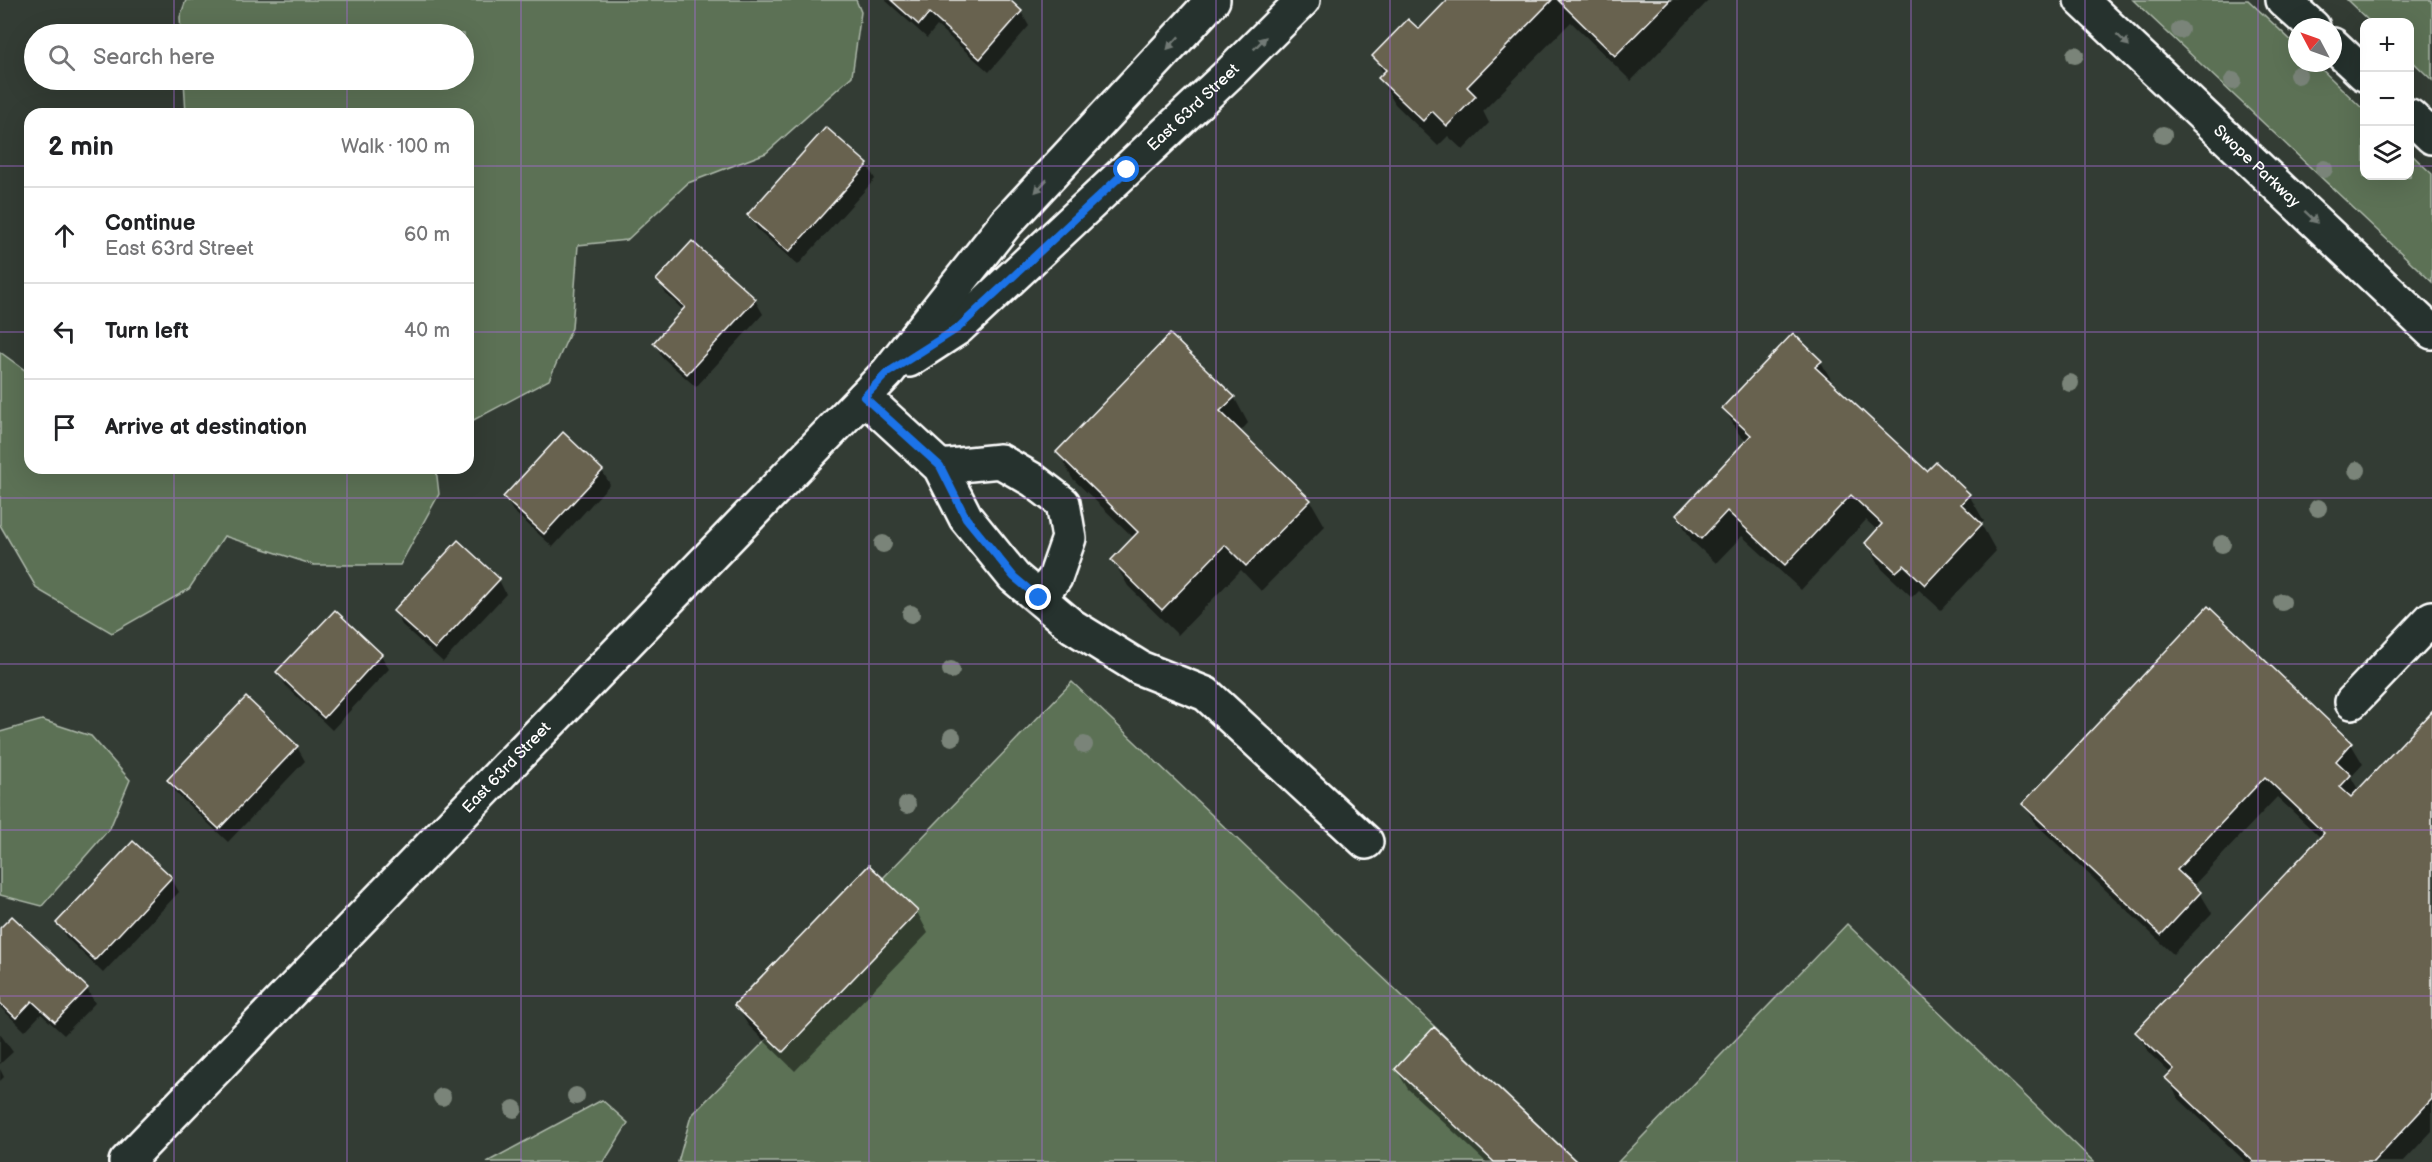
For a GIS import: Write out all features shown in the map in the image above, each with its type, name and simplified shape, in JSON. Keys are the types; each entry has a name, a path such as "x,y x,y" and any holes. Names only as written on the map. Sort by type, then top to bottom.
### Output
{"main road":[{"name":"East 63rd Street","path":"126,1162 887,373 1006,223 1213,0"},
{"name":"East 63rd Street","path":"887,373 958,328 1232,71 1303,0"},
{"name":"Swope Parkway","path":"2081,0 2432,332"},
{"path":"2283,0 2303,18"},
{"path":"2301,0 2315,18"},
{"path":"2414,121 2432,137"},
{"path":"864,397 940,466 966,518 1014,577 1072,626 1140,668 1206,694 1366,842"},
{"path":"940,466 1000,461 1033,480 1063,503 1069,538 1055,578 1039,598"},
{"path":"2352,702 2432,618"}],"green space":[{"path":"186,0 856,0 861,12 852,76 766,153 688,183 627,240 578,245 572,328 549,380 474,420 474,108 186,108 185,90 474,90 474,24 180,24 180,17"},
{"path":"2133,0 2248,0 2288,38 2288,72 2324,72 2360,106 2360,180 2414,180 2414,157 2432,174 2432,282"},
{"path":"2347,0 2432,0 2432,80 2414,63 2414,18 2366,18"},
{"path":"0,352 24,370 24,474 437,474 439,494 400,565 314,565 224,536 189,589 112,633 37,589 0,525"},
{"path":"1072,682 1577,1162 678,1162 691,1116 768,1038 734,1005 869,865 883,878"},
{"path":"42,720 91,736 130,780 110,828 42,906 0,895 0,732"},
{"path":"1847,924 2094,1162 1618,1162"},
{"path":"602,1100 628,1123 604,1162 487,1162"}],"building":[{"path":"891,0 1010,0 1022,11 980,59 929,13 919,25"},
{"path":"1447,0 1552,0 1467,87 1476,96 1447,126 1432,111 1423,121 1378,78 1386,70 1372,56 1408,19 1419,29"},
{"path":"1558,0 1670,0 1615,56"},
{"path":"826,127 868,164 789,252 747,215"},
{"path":"692,241 756,299 687,374 653,343 685,307 656,280"},
{"path":"1793,333 1822,361 1815,367 1927,471 1936,462 1970,494 1961,504 1982,524 1925,585 1904,565 1896,572 1865,543 1882,524 1851,495 1785,565 1727,511 1701,539 1676,515 1751,435 1722,408"},
{"path":"1170,334 1235,397 1220,411 1311,500 1246,566 1225,545 1162,610 1111,560 1138,532 1056,452"},
{"path":"563,432 603,470 544,534 503,497"},
{"path":"458,540 500,579 435,649 393,611"},
{"path":"2208,606 2352,743 2336,761 2351,775 2340,787 2351,797 2432,711 2432,1099 2373,1162 2254,1162 2165,1078 2174,1069 2135,1032 2324,833 2265,777 2177,870 2201,892 2161,935 2022,804"},
{"path":"335,610 382,654 324,718 276,672"},
{"path":"246,697 298,746 219,829 167,780"},
{"path":"133,841 172,877 95,960 56,923"},
{"path":"869,865 918,911 783,1052 734,1005"},
{"path":"12,916 88,988 55,1022 32,1001 16,1018 0,1003 0,928"},
{"path":"1434,1027 1577,1162 1494,1162 1395,1069"}],"route":[{"path":"1039,598 1014,577 966,518 940,466 864,397 887,373 958,328 1127,170"}]}
